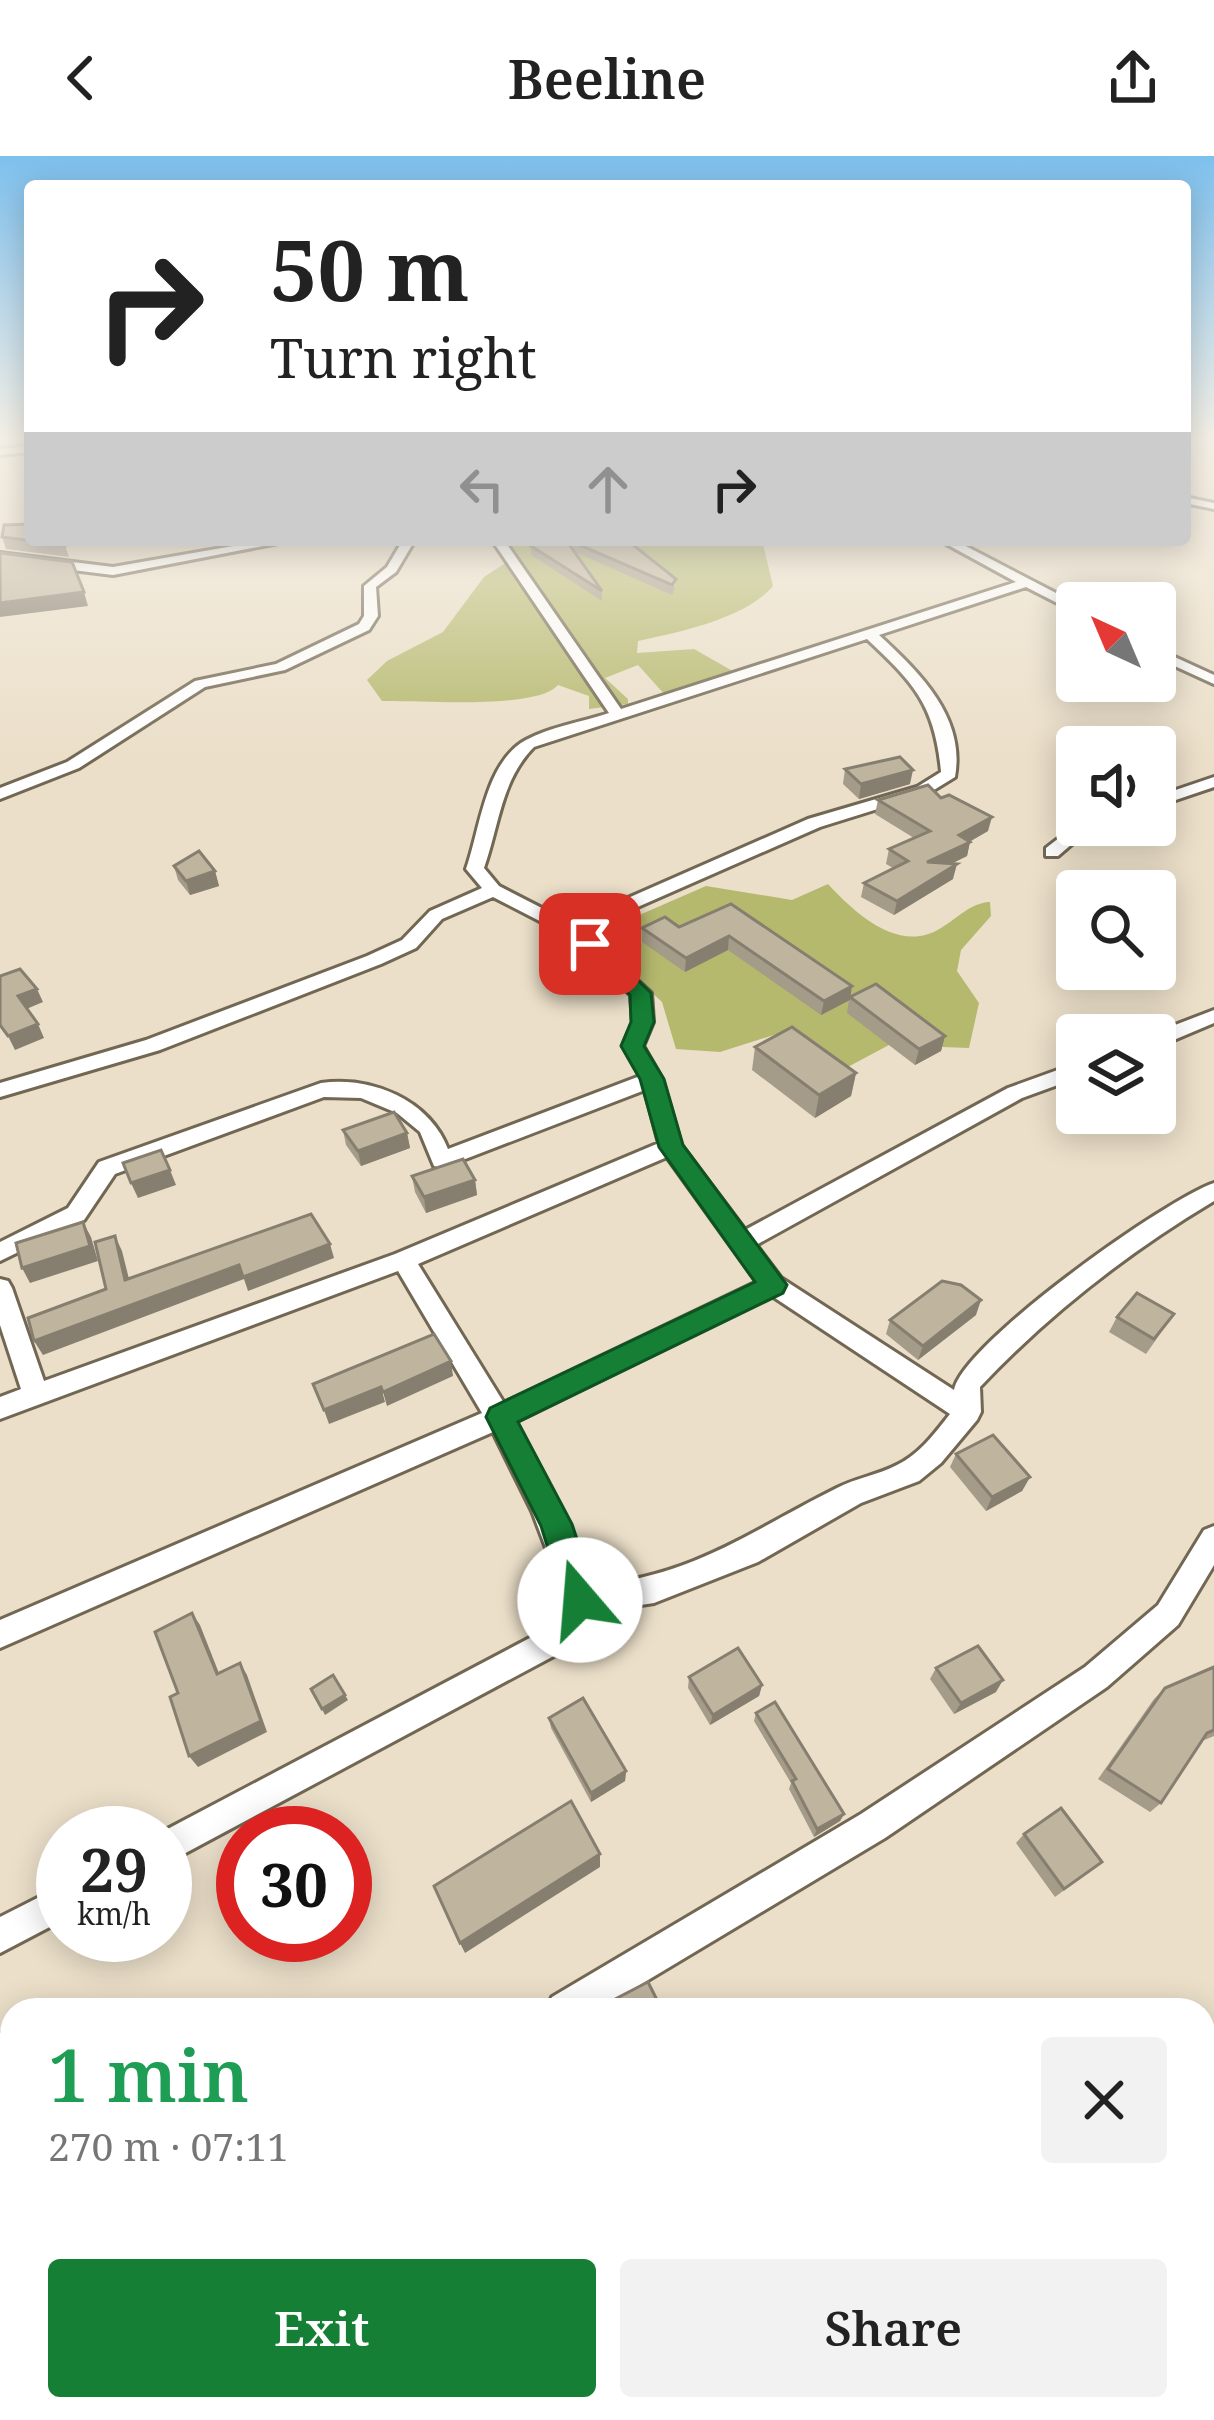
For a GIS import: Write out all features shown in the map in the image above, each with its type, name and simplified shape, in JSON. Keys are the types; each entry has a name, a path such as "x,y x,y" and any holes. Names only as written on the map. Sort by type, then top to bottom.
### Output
{"street":[{"path":"0,557 113,572 252,547"},
{"path":"0,794 73,765 200,684 280,668 364,627 371,616 370,586 392,569 405,547"},
{"path":"503,547 530,581 542,613 616,713"},
{"path":"957,547 1056,600"},
{"path":"968,1412 773,1285 671,1147 652,1079 632,1046 643,1022 640,993 572,930 493,890 475,869 486,842 489,812 513,757 529,744 1023,584"},
{"path":"572,930 814,823 923,790 949,774 945,718 931,696 869,633"},
{"path":"1176,662 1214,680"},
{"path":"1176,795 1214,782"},
{"path":"1052,852 1060,846"},
{"path":"0,1090 153,1045 374,960 409,944 436,915 493,890"},
{"path":"1176,1031 1214,1016"},
{"path":"0,1252 76,1214 94,1180 128,1157 343,1085 362,1088 425,1125 442,1160 652,1079"},
{"path":"742,1242 977,1112 1056,1079"},
{"path":"0,1408 403,1260 671,1147"},
{"path":"580,1600 638,1597 699,1579 770,1545 846,1496 917,1468 968,1412 967,1384 1019,1328 1089,1271 1214,1191"},
{"path":"192,1834 554,1642 580,1600 556,1524 500,1417 403,1260"},
{"path":"0,1634 500,1417 773,1285"},
{"path":"0,1288 36,1395"},
{"path":"585,1998 873,1826 1096,1677 1168,1615 1214,1539"},
{"path":"0,1936 36,1917"}],"green space":[{"path":"508,547 764,547 773,586 729,616 638,641 637,653 694,649 738,674 666,696 638,665 605,678 628,704 589,709 589,696 558,685 546,693 503,701 382,701 367,680 387,661 443,632 484,577 516,556"},
{"path":"828,884 878,927 909,936 925,935 970,908 990,902 991,916 961,950 957,971 979,1003 969,1048 889,1045 844,1069 796,1028 720,1052 676,1049 662,1002 591,936 706,886 792,900"}],"building":[{"path":"532,547 571,547 602,591"},
{"path":"583,547 635,547 676,579 672,585"},
{"path":"0,553 72,562 84,592 0,603"},
{"path":"900,757 913,770 861,784 845,769"},
{"path":"928,785 941,798 949,795 992,817 959,835 970,842 927,862 957,864 897,901 864,883 908,861 889,849 930,831 878,800"},
{"path":"199,851 215,871 186,881 174,866"},
{"path":"731,904 852,986 824,1001 729,936 686,958 642,928 665,917 679,927"},
{"path":"20,969 37,989 18,996 38,1024 8,1036 0,1025 0,976"},
{"path":"876,984 945,1036 919,1049 850,997"},
{"path":"792,1027 856,1073 819,1095 755,1047"},
{"path":"394,1112 407,1133 358,1151 343,1130"},
{"path":"161,1150 170,1170 131,1183 123,1163"},
{"path":"463,1159 475,1180 424,1197 412,1176"},
{"path":"311,1214 330,1244 243,1277 239,1265 34,1341 28,1318 106,1289 95,1242 115,1236 125,1280"},
{"path":"83,1222 90,1246 22,1268 16,1243"},
{"path":"942,1281 961,1285 981,1300 923,1346 890,1320"},
{"path":"1137,1293 1174,1314 1154,1339 1117,1317"},
{"path":"434,1334 451,1361 383,1392 381,1387 324,1410 313,1384"},
{"path":"993,1435 1030,1477 992,1497 956,1454"},
{"path":"192,1613 217,1674 240,1663 261,1721 189,1756 170,1697 178,1693 155,1632"},
{"path":"978,1646 1003,1680 961,1703 936,1668"},
{"path":"738,1648 762,1685 713,1715 689,1677"},
{"path":"1214,1667 1214,1730 1207,1733 1161,1803 1108,1769 1165,1688"},
{"path":"333,1675 345,1695 322,1709 311,1689"},
{"path":"583,1698 626,1771 591,1793 549,1718"},
{"path":"775,1702 844,1814 817,1829 792,1781 796,1779 756,1713"},
{"path":"571,1801 600,1854 460,1943 434,1886"},
{"path":"1061,1808 1102,1862 1064,1889 1024,1834"},
{"path":"648,1982 656,1998 617,1998"}],"route":[{"path":"580,1600 556,1524 500,1417 773,1285 671,1147 652,1079 632,1046 643,1022 640,993 590,944"}]}
